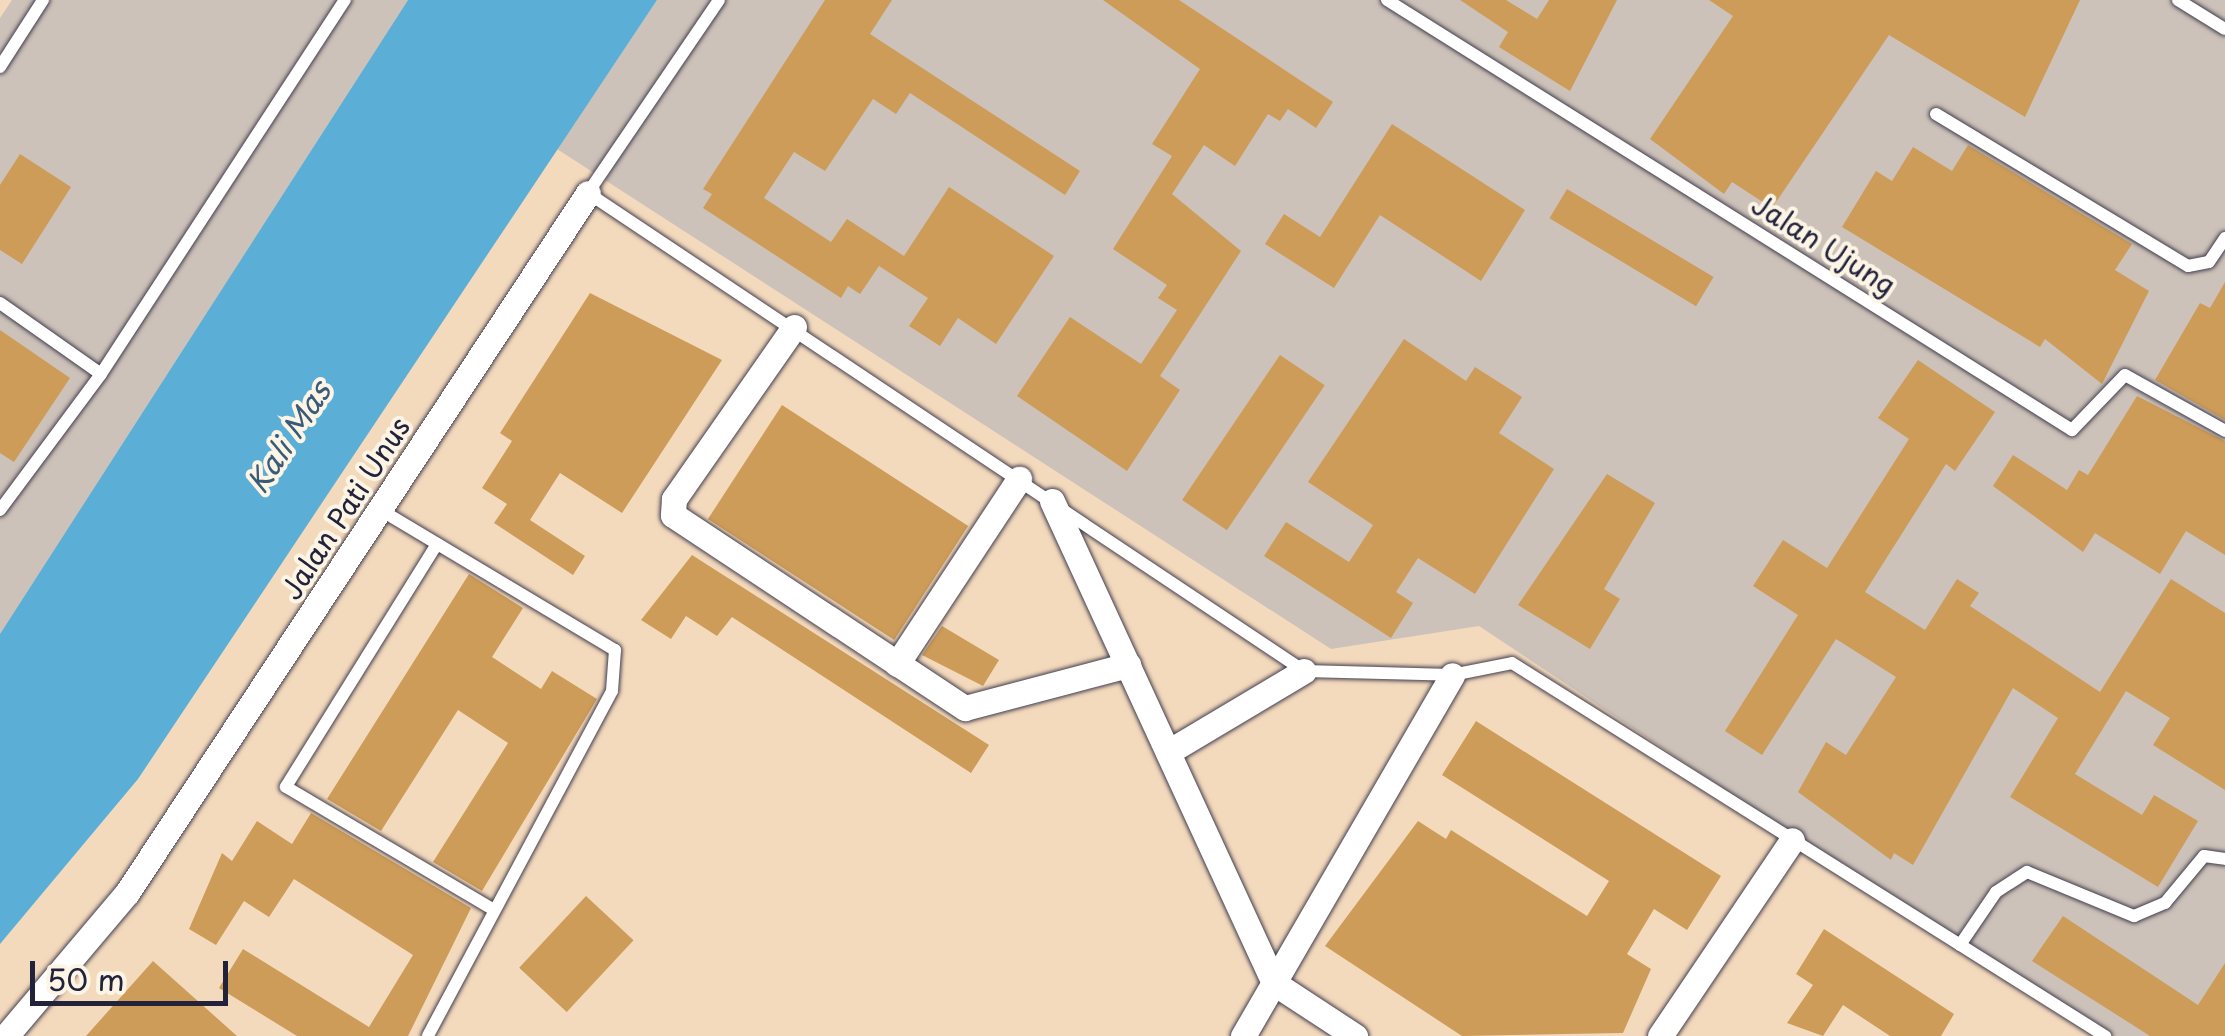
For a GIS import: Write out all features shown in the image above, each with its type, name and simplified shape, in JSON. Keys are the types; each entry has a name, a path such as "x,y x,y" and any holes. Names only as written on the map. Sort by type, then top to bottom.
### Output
{"street":[{"name":"Jalan Pati Unus","path":"6,1036 126,893 588,193"},
{"path":"794,327 674,499 673,515 965,708 1128,665"},
{"path":"897,664 1019,479"},
{"path":"1052,502 1274,983 1355,1036"},
{"path":"1168,752 1304,671"},
{"path":"1242,1036 1452,674"},
{"path":"1660,1036 1792,840"}],"lane":[{"path":"0,68 44,0"},
{"path":"0,510 101,374 345,0"},
{"name":"Jalan Pati Unus","path":"588,193 719,0"},
{"name":"Jalan Ujung","path":"1388,0 2072,430 2124,375 2225,431"},
{"path":"2178,0 2225,28"},
{"path":"1936,114 2188,266 2209,262 2225,238"},
{"path":"588,193 1304,671 1452,674 1512,663 2105,1036"},
{"path":"0,303 101,374"},
{"path":"379,509 616,650 612,691 491,908 428,1036"},
{"path":"437,544 286,787 491,908"},
{"path":"1960,945 1996,892 2027,872 2134,916 2166,903 2204,856 2225,860"}],"shaded area":[{"path":"12,0 408,0 0,634 0,18"},
{"path":"657,0 2225,0 2225,1036 2096,1036 1479,626 1331,649 557,149"}],"water":[{"name":"Kali Mas","path":"408,0 657,0 138,779 0,944 0,634"}],"building":[{"path":"825,0 892,0 870,34 1080,171 1065,195 910,93 896,114 873,99 825,171 794,152 764,198 831,242 847,219 904,256 949,187 1054,256 996,344 958,318 940,346 909,326 928,298 879,266 860,294 848,286 841,298 703,208 712,194 703,189"},
{"path":"1103,0 1179,0 1333,102 1316,128 1288,109 1280,121 1268,114 1235,166 1204,145 1172,194 1241,251 1160,376 1180,390 1127,471 1017,396 1070,317 1141,364 1177,310 1158,298 1167,285 1113,249 1172,156 1152,144 1200,69"},
{"path":"1460,0 1506,0 1537,19 1549,0 1617,0 1570,91 1499,47 1508,32"},
{"path":"1709,0 2080,0 2025,117 1889,35 1772,208 1732,182 1724,194 1650,139 1733,16"},
{"path":"1392,124 1525,210 1481,281 1380,215 1334,288 1265,244 1284,214 1320,237"},
{"path":"1968,145 2132,244 2115,270 2149,291 2102,384 2045,339 2040,347 1842,227 1876,171 1892,181 1913,147 1952,171"},
{"path":"20,154 71,187 22,264 0,250 0,185"},
{"path":"1567,189 1714,277 1696,306 1549,218"},
{"path":"2225,282 2225,420 2155,380 2200,303 2210,308"},
{"path":"590,293 722,360 622,513 560,473 530,520 585,556 573,575 494,523 507,504 482,488 512,441 500,433"},
{"path":"0,330 70,378 14,462 0,453"},
{"path":"1404,339 1466,381 1475,367 1522,397 1499,433 1554,469 1475,594 1418,558 1396,592 1413,603 1391,638 1264,556 1286,522 1349,562 1373,525 1308,482"},
{"path":"1280,355 1325,385 1227,530 1182,500"},
{"path":"1918,360 1995,412 1955,471 1946,464 1865,592 1925,630 1957,579 1979,593 1970,606 2100,692 2171,579 2225,613 2225,790 2153,745 2170,718 2126,691 2075,774 2142,815 2154,795 2198,821 2158,887 2010,797 2058,718 2013,688 1913,865 1894,853 1891,860 1798,792 1826,742 1846,755 1896,677 1836,639 1762,755 1725,731 1798,615 1753,586 1783,540 1827,568 1909,439 1878,418"},
{"path":"2137,396 2225,441 2225,555 2186,531 2160,574 2095,533 2083,552 1993,486 2013,455 2067,490 2079,470 2088,475"},
{"path":"782,405 968,526 894,640 708,519"},
{"path":"1607,474 1655,503 1604,589 1620,599 1590,649 1518,605"},
{"path":"692,555 989,745 971,773 732,617 717,636 686,616 671,639 641,620"},
{"path":"469,574 523,608 492,657 541,689 552,671 597,699 482,891 433,862 508,743 458,710 381,831 327,799"},
{"path":"942,626 999,660 983,686 922,655"},
{"path":"1476,721 1721,876 1687,930 1654,909 1627,954 1651,969 1623,1033 1462,1036 1325,946 1418,821 1446,839 1451,830 1587,916 1609,881 1442,775"},
{"path":"311,813 471,908 408,1036 297,1036 219,988 243,949 369,1027 413,955 294,879 269,917 244,901 216,945 189,929 222,853 232,861 257,821 292,844"},
{"path":"586,896 634,940 567,1012 519,968"},
{"path":"2063,916 2198,1005 2225,963 2225,1036 2150,1036 2032,961"},
{"path":"1824,929 1954,1014 1941,1036 1890,1036 1843,1005 1823,1036 1787,1023 1813,985 1796,974"},
{"path":"153,961 237,1036 86,1036"}]}
